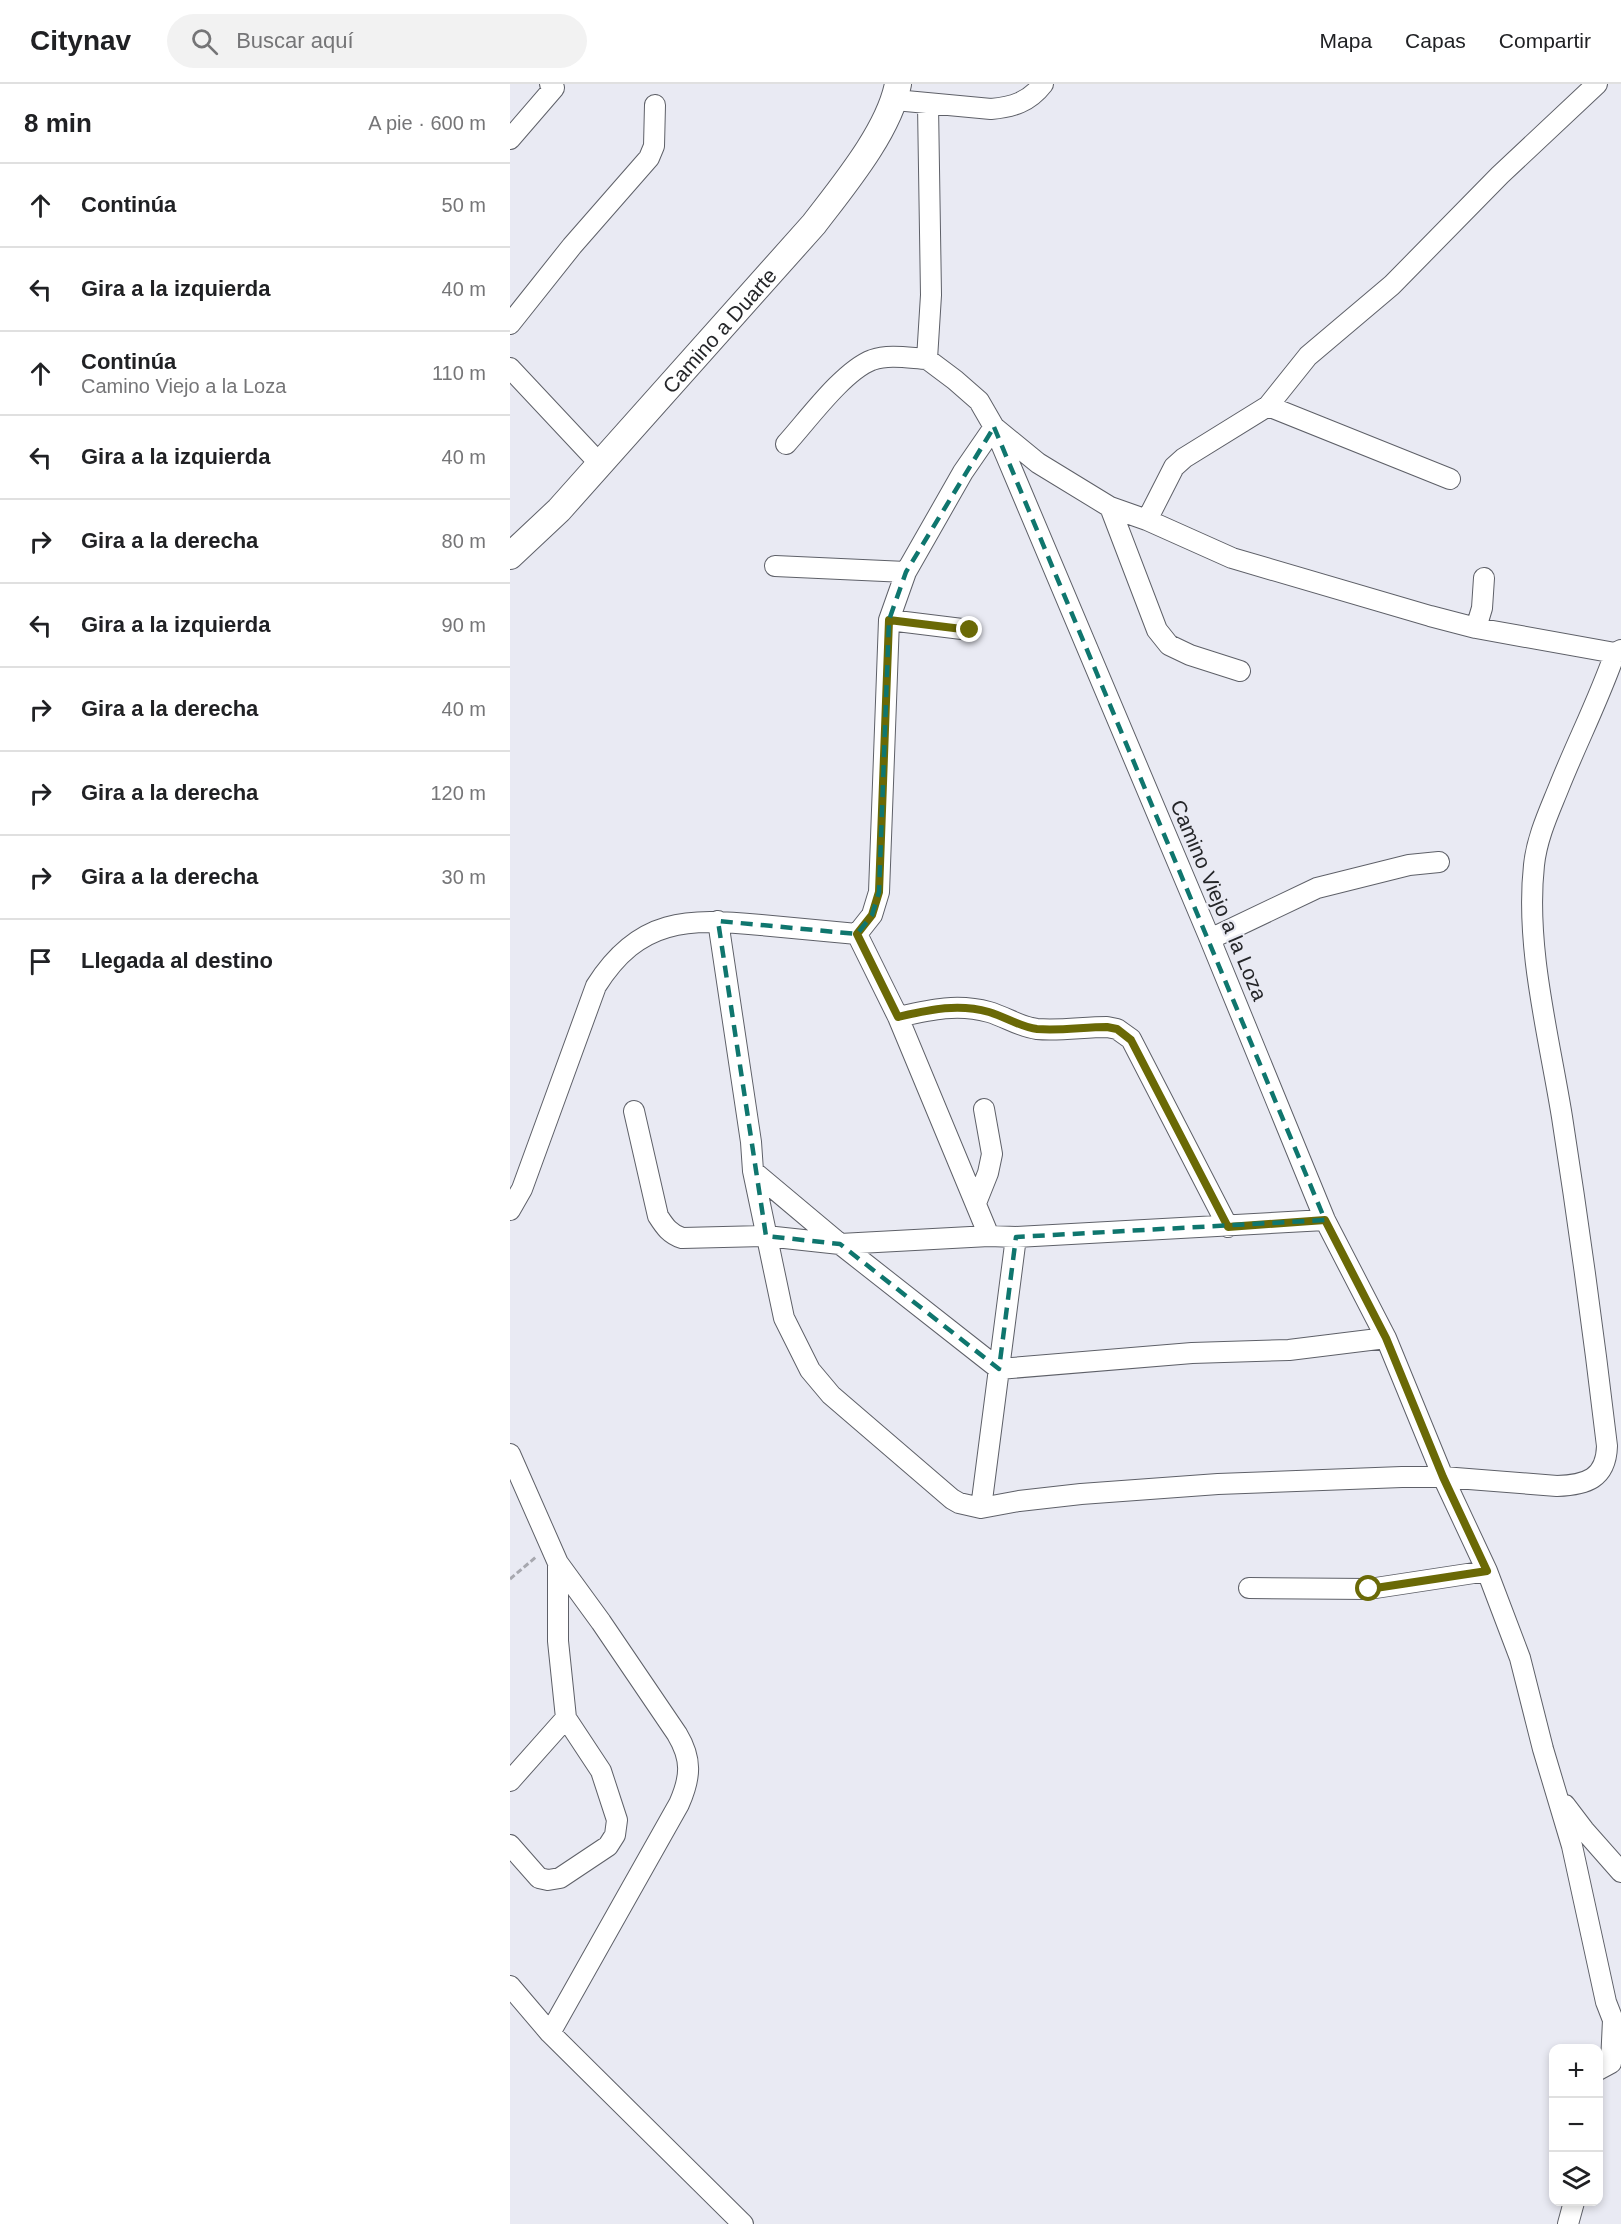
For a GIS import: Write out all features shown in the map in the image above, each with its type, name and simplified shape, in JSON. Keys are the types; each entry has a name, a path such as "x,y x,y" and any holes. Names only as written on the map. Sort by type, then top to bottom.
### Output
{"street":[{"path":"510,138 554,88 549,84"},
{"path":"897,92 928,105 991,109 1007,108 1029,99 1043,84"},
{"path":"1147,520 1174,467 1184,458 1268,406 1308,356 1392,285 1500,175 1596,84"},
{"name":"Camino a Duarte","path":"510,556 560,510 814,224 852,174 878,134 897,92"},
{"path":"510,324 572,246 649,158 654,146 655,105"},
{"path":"786,444 846,378 858,368 872,360 891,357 927,359 932,295 928,105"},
{"name":"Camino Viejo a la Loza","path":"927,359 979,401 994,427 1210,939 1325,1220 1386,1338 1443,1477 1487,1571 1520,1658 1543,1749 1572,1846 1606,2002 1613,2020 1610,2067"},
{"path":"510,368 600,464"},
{"path":"1268,406 1450,478"},
{"path":"717,921 751,1143 753,1171 784,1318 810,1370 831,1395 952,1499 981,1508 1081,1494 1218,1484 1443,1477 1573,1486 1587,1481 1598,1473 1607,1460 1606,1438 1565,1141 1537,967 1534,865 1541,832 1618,652 1476,628 1232,558 1147,520 1110,507 1038,463 994,427 963,472 906,572 889,620 879,892 872,915 857,934"},
{"path":"1110,507 1157,630 1169,645 1190,655 1240,671"},
{"path":"774,566 906,572"},
{"path":"1476,628 1482,608 1484,578"},
{"path":"889,620 970,630"},
{"path":"1210,939 1317,888 1408,865 1439,862"},
{"path":"510,1210 522,1189 597,986 609,965 622,951 640,938 661,929 688,922 717,921 857,934"},
{"path":"857,934 898,1017 989,1236"},
{"path":"898,1017 941,1007 958,1007 988,1012 1038,1029 1107,1027 1117,1029 1131,1040 1228,1227"},
{"path":"975,1203 988,1173 992,1154 984,1108"},
{"path":"634,1111 658,1216 673,1235 682,1238 766,1236 840,1244 989,1236 1016,1238 1325,1220"},
{"path":"753,1171 840,1244 999,1369 1192,1353 1289,1350 1386,1338"},
{"path":"981,1508 1016,1238"},
{"path":"510,1454 558,1563 677,1734 685,1748 688,1775 686,1788 666,1827 550,2033"},
{"path":"510,1845 540,1878 548,1880 560,1878 608,1846 615,1835 617,1820 601,1771 566,1718 558,1641 558,1563"},
{"path":"1249,1588 1369,1589 1487,1571"},
{"path":"510,1782 566,1718"},
{"path":"1558,1796 1621,1872"},
{"path":"510,1986 550,2033 743,2224"},
{"path":"1606,2002 1621,1989"},
{"path":"1568,2224 1573,2206"}],"path":[{"path":"510,1579 551,1544"}],"highlighted area":[{"path":"994,427 1325,1220 1016,1237 999,1369 840,1244 766,1236 718,921 857,934 872,915 879,892 889,620 906,572"}],"route":[{"path":"970,630 889,620 879,892 872,915 857,934 898,1017 941,1007 958,1007 988,1012 1038,1029 1107,1027 1117,1029 1131,1040 1228,1227 1325,1220 1386,1338 1443,1477 1487,1571 1369,1589"}]}
